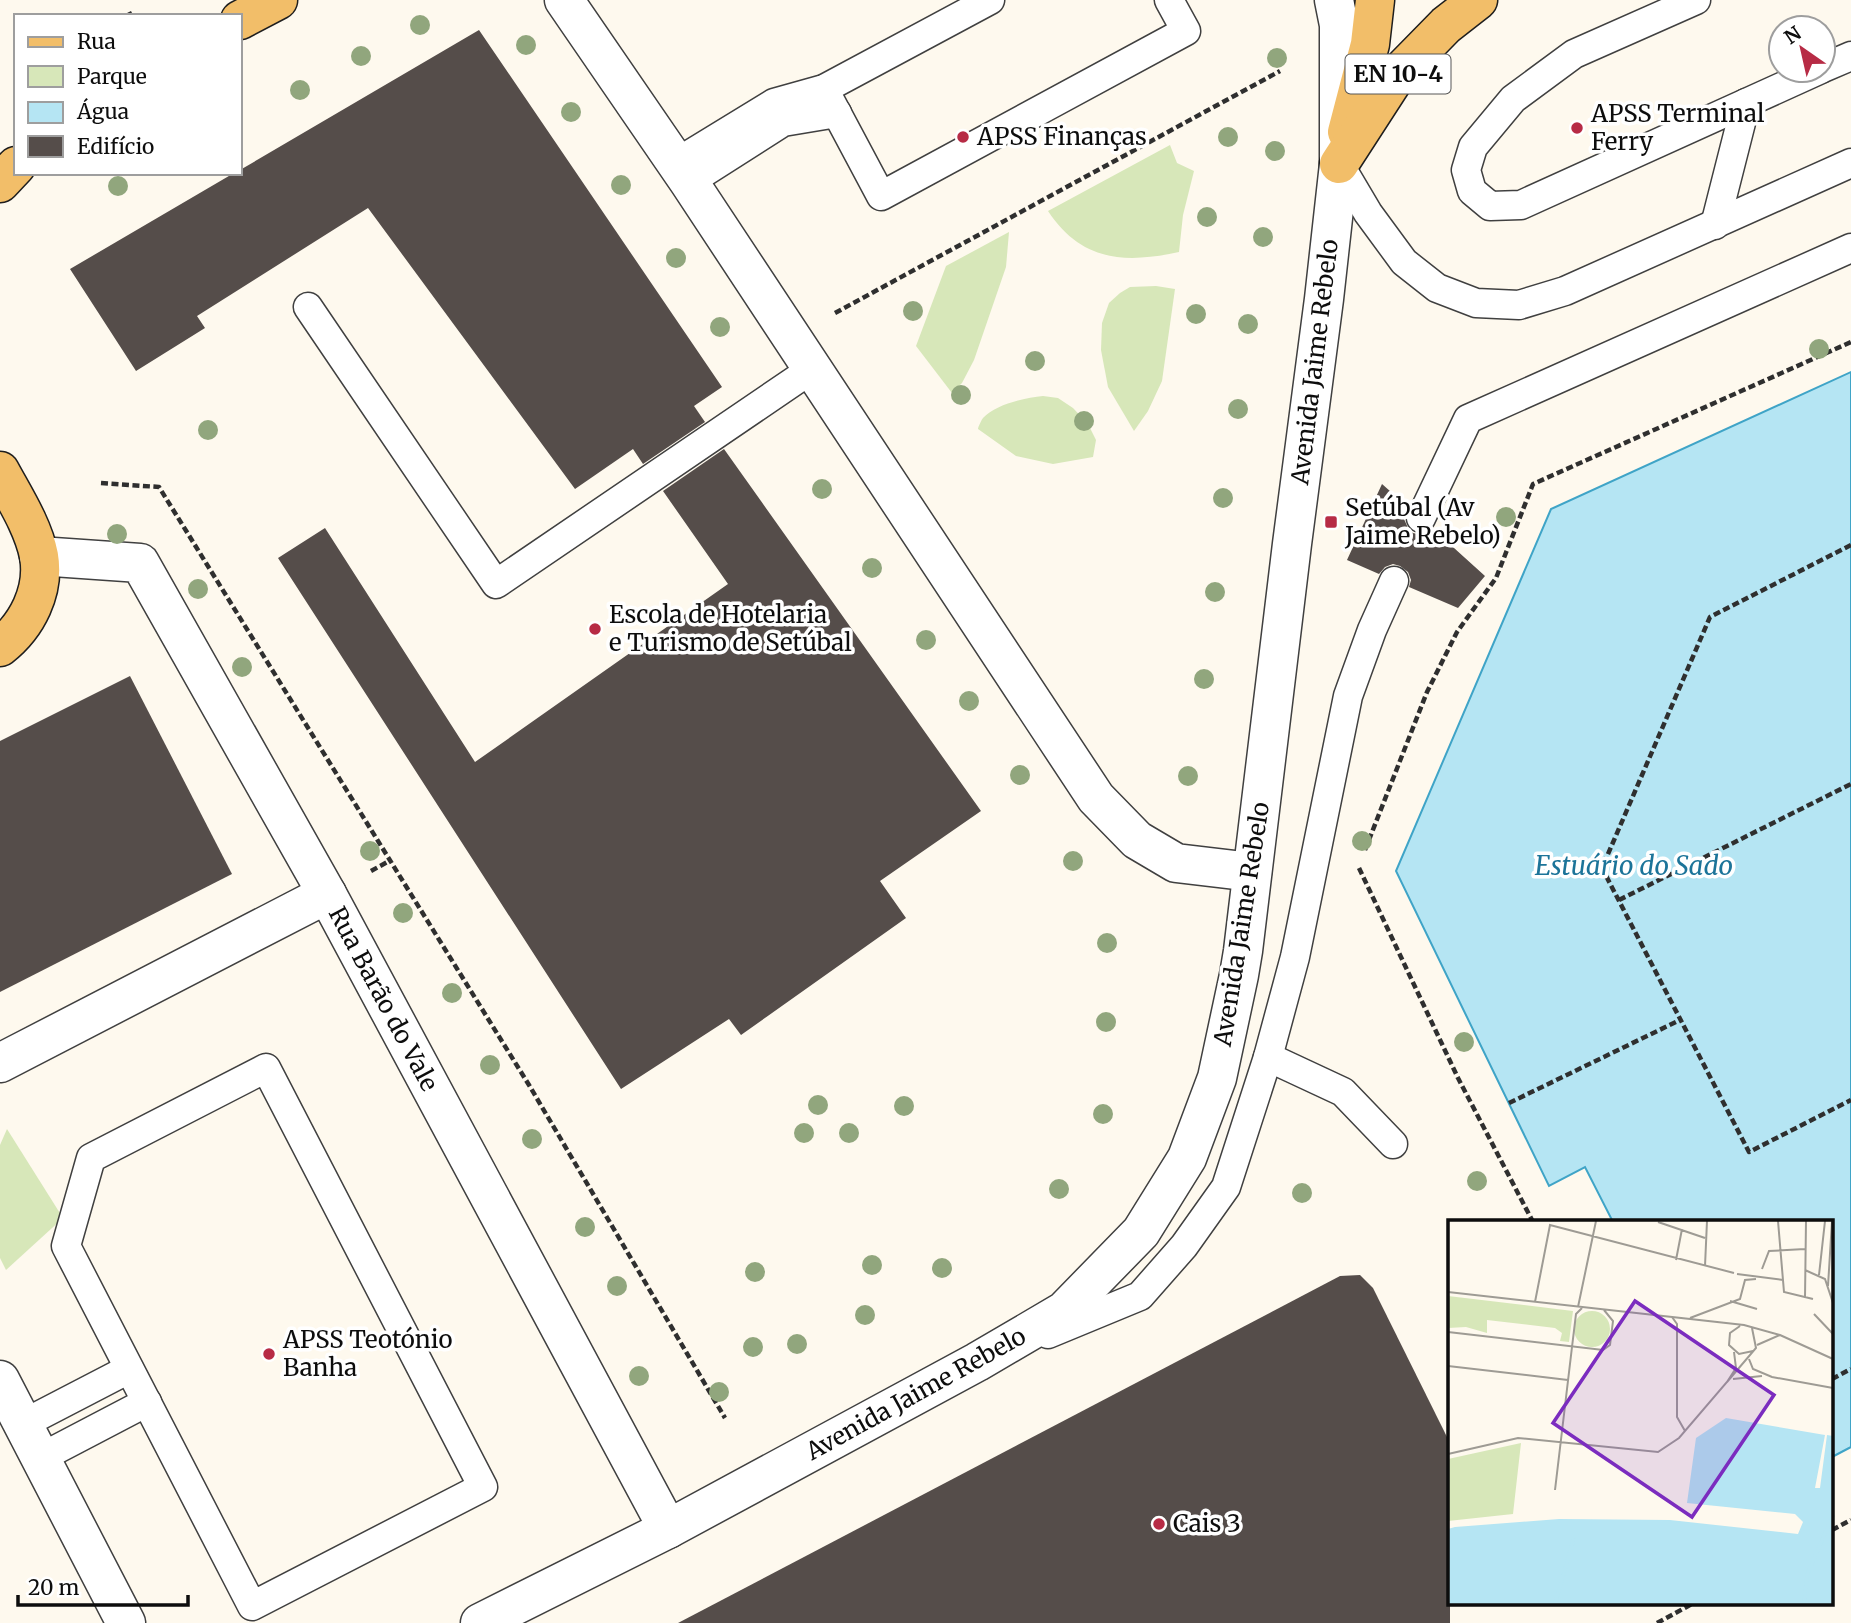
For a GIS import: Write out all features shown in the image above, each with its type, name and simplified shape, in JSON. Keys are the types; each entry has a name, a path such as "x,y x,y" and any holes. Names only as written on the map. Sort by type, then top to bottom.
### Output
{"main road":[{"path":"242,19 278,0"},
{"name":"Avenida Jaime Rebelo","path":"1339,164 1370,44 1375,0"},
{"name":"EN 10-4","path":"1339,164 1396,76 1447,25 1478,0"},
{"path":"0,183 14,168"},
{"path":"0,471 30,528 39,556 39,586 30,613 13,638 0,647"}],"street":[{"path":"564,0 682,172 1097,798 1137,840 1176,863 1252,873"},
{"name":"Avenida Jaime Rebelo","path":"480,1623 668,1529 977,1362 1065,1311 1141,1232 1187,1158 1217,1077 1239,975 1252,873 1339,164 1339,25 1334,0"},
{"name":"Rua Barão do Vale","path":"39,556 140,563 327,894 668,1529"},
{"path":"0,1063 327,894"},
{"path":"0,1380 126,1623"}],"lane":[{"path":"682,172 774,103 830,101 990,0"},
{"path":"830,101 881,196 1186,31 1169,0"},
{"path":"1696,0 1574,54 1513,99 1473,147 1466,170 1472,191 1490,206 1521,205 1788,84"},
{"path":"1715,225 1746,103"},
{"path":"1339,164 1368,213 1404,262 1437,288 1476,303 1519,305 1565,291 1851,163"},
{"path":"1421,518 1468,419 1851,248"},
{"path":"308,307 496,584 812,369"},
{"path":"977,1362 1140,1297 1184,1247 1226,1187 1268,1057 1295,957 1348,696 1372,630 1394,581"},
{"path":"1268,1057 1343,1093 1393,1144"},
{"path":"266,1068 483,1487 252,1606 146,1402 66,1246 91,1158 266,1068"},
{"path":"23,1424 129,1369"},
{"path":"40,1458 146,1402"}],"path":[{"path":"824,319 1280,71"},
{"path":"1363,854 1427,692 1457,632 1496,578 1533,484 1851,342"},
{"path":"101,483 159,487 529,1085 725,1418"},
{"path":"1851,545 1710,617 1602,868 1749,1152 1851,1100"},
{"path":"1619,900 1851,784"},
{"path":"1359,866 1458,1077 1532,1220"},
{"path":"1509,1103 1680,1020"},
{"path":"1834,1378 1851,1369"},
{"path":"1834,1529 1851,1520"},
{"path":"1657,1623 1688,1606"}],"green space":[{"path":"1170,145 1177,163 1194,171 1183,215 1179,252 1140,258 1105,255 1075,240 1048,211"},
{"path":"1009,232 1006,267 974,360 962,383 952,393 916,346 946,266"},
{"path":"1156,286 1175,289 1162,381 1148,411 1134,431 1108,387 1101,350 1102,323 1109,303 1120,293 1130,287"},
{"path":"1043,396 1058,398 1073,408 1088,424 1096,440 1093,457 1053,464 1016,456 978,429 983,418 995,409 1020,400"},
{"path":"7,1129 63,1218 6,1270 0,1258 0,1145"}],"water":[{"name":"Estuário do Sado","path":"1851,372 1851,1447 1834,1456 1834,1220 1612,1220 1585,1167 1549,1186 1396,871 1551,509"}],"building":[{"path":"479,30 722,387 694,406 705,422 643,464 633,449 575,489 368,208 197,316 205,328 136,371 70,269 231,175 242,175 242,169"},
{"path":"724,449 981,811 880,881 906,918 741,1035 729,1019 621,1089 278,558 325,528 475,762 728,584 663,491"},
{"path":"1382,484 1408,507 1404,519 1413,533 1422,535 1433,529 1485,576 1458,608 1409,587 1411,580 1408,572 1400,566 1393,564 1385,567 1379,574 1347,560"},
{"path":"130,676 232,874 0,992 0,741"},
{"name":"Cais 3","path":"1360,1275 1373,1288 1448,1439 1450,1623 678,1623 1340,1276"}],"place":[{"name":"APSS Terminal Ferry","path":"1577,128"},
{"name":"APSS Finanças","path":"963,137"},
{"name":"Setúbal (Av Jaime Rebelo)","path":"1331,522"},
{"name":"Escola de Hotelaria e Turismo de Setúbal","path":"595,629"},
{"name":"APSS Teotónio Banha","path":"269,1354"},
{"name":"Cais 3","path":"1159,1524"}]}
